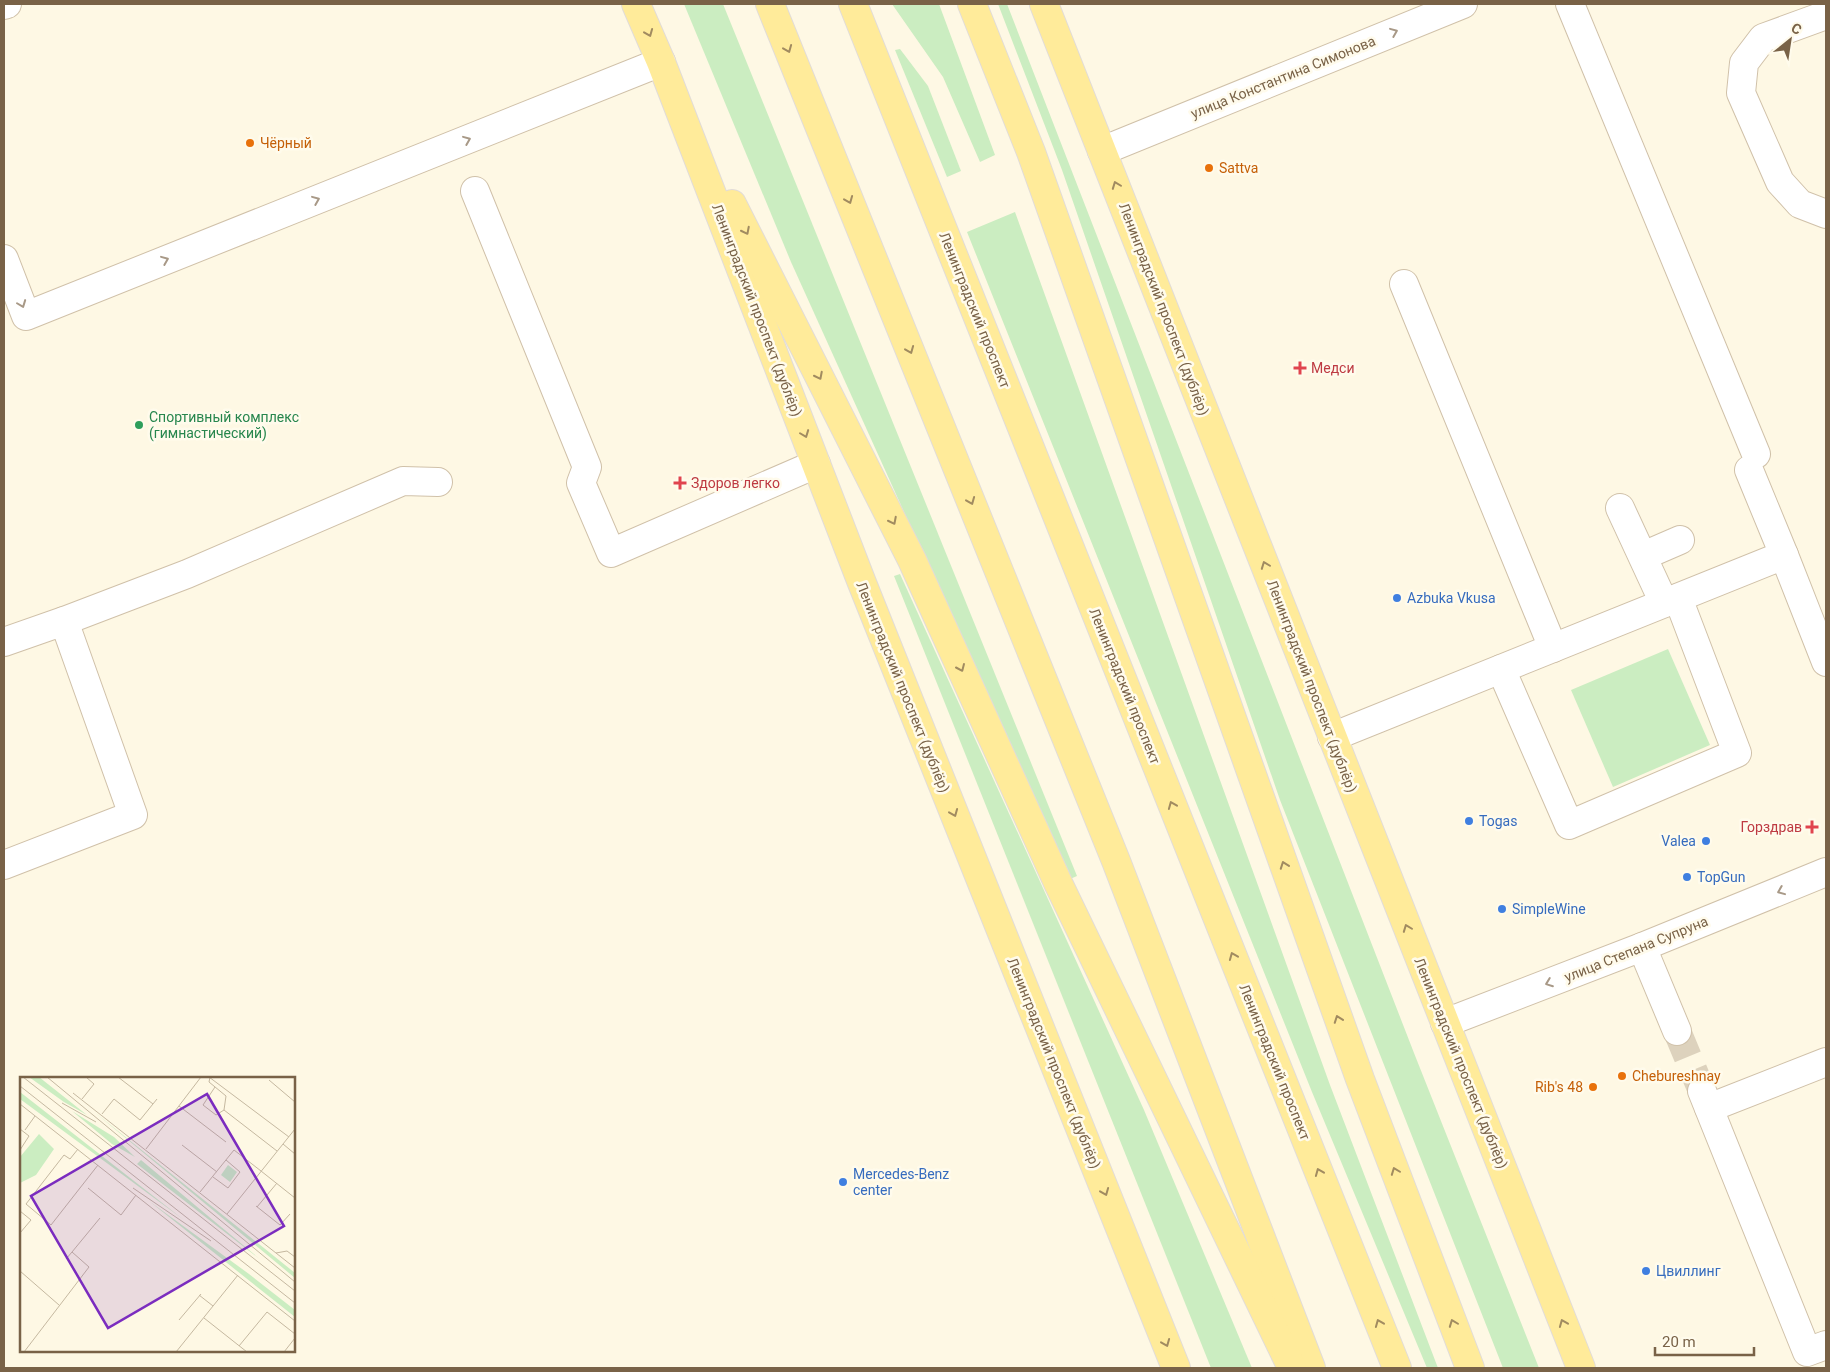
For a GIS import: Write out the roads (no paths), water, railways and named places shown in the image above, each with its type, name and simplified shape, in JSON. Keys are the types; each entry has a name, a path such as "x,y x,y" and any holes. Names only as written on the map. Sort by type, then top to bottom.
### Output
{"main road":[{"name":"Ленинградский проспект (дублёр)","path":"636,4 661,62 865,592 1176,1368"},
{"path":"770,4 1116,861 1312,1368"},
{"name":"Ленинградский проспект","path":"853,4 1397,1368"},
{"path":"972,4 1031,152 1360,1079 1470,1368"},
{"name":"Ленинградский проспект (дублёр)","path":"1044,4 1581,1368"},
{"path":"661,62 912,560 1059,885 1292,1368"}],"street":[{"name":"улица Константина Симонова","path":"1102,151 1464,4"},
{"path":"1570,4 1753,462 1784,555 1826,662"},
{"path":"1826,15 1763,38 1744,64 1741,93 1780,182 1800,204 1826,214"},
{"path":"4,259 26,316 661,62"},
{"path":"475,191 587,467 581,483 611,553 816,464"},
{"path":"1404,284 1552,648"},
{"path":"4,642 187,574 403,481 438,482"},
{"path":"1501,669 1569,825 1737,753 1671,600 1642,556 1620,508"},
{"path":"1642,556 1680,540"},
{"path":"1332,737 1784,555"},
{"path":"4,865 133,815 64,621"},
{"name":"улица Степана Супруна","path":"1445,1023 1642,947 1826,872"},
{"path":"1642,947 1677,1031"},
{"path":"1826,1062 1706,1100 1807,1352 1826,1345"}],"tunnel":[{"path":"1677,1031 1702,1091"}],"place":[{"name":"Чёрный","path":"250,143"},
{"name":"Sattva","path":"1209,168"},
{"name":"Медси","path":"1300,368"},
{"name":"Спортивный комплекс (гимнастический)","path":"139,425"},
{"name":"Здоров легко","path":"680,483"},
{"name":"Azbuka Vkusa","path":"1397,598"},
{"name":"Togas","path":"1469,821"},
{"name":"Горздрав","path":"1812,827"},
{"name":"Valea","path":"1706,841"},
{"name":"TopGun","path":"1687,877"},
{"name":"SimpleWine","path":"1502,909"},
{"name":"Chebureshnay","path":"1622,1076"},
{"name":"Rib's 48","path":"1593,1087"},
{"name":"Mercedes-Benz center","path":"843,1182"},
{"name":"Цвиллинг","path":"1646,1271"}]}
